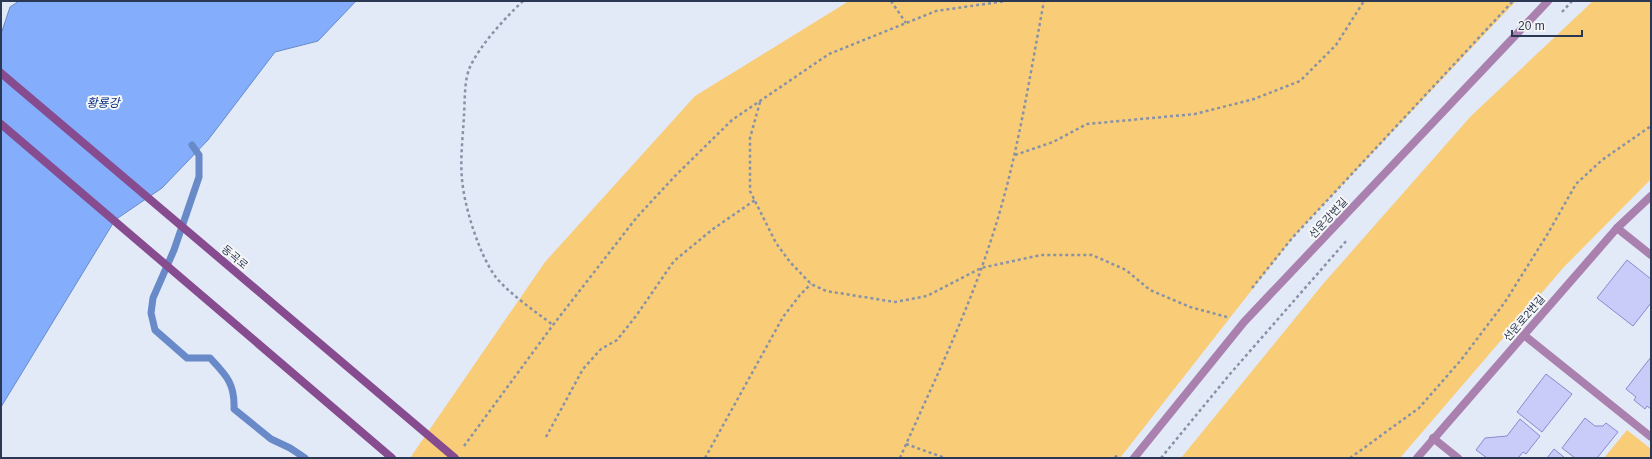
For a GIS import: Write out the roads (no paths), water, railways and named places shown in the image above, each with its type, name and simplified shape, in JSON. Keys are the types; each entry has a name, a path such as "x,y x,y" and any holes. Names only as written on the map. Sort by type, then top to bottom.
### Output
{"main road":[{"name":"동곡로","path":"1,73 457,455"},
{"path":"1,124 392,458"}],"street":[{"name":"선운강변길","path":"1134,458 1244,322 1548,1"},
{"name":"선운로2번길","path":"1417,458 1617,228 1651,196"},
{"path":"1617,228 1651,255"},
{"path":"1524,335 1651,438"},
{"path":"1433,438 1458,458"}],"water":[{"name":"황룡강","path":"19,1 356,1 318,41 275,52 208,140 162,188 115,220 1,407 1,34 10,7"}],"waterway":[{"path":"192,145 199,155 199,177 174,250 153,298 151,313 155,330 187,358 210,358 229,381 233,393 234,409 271,439 290,448 305,458"}]}
